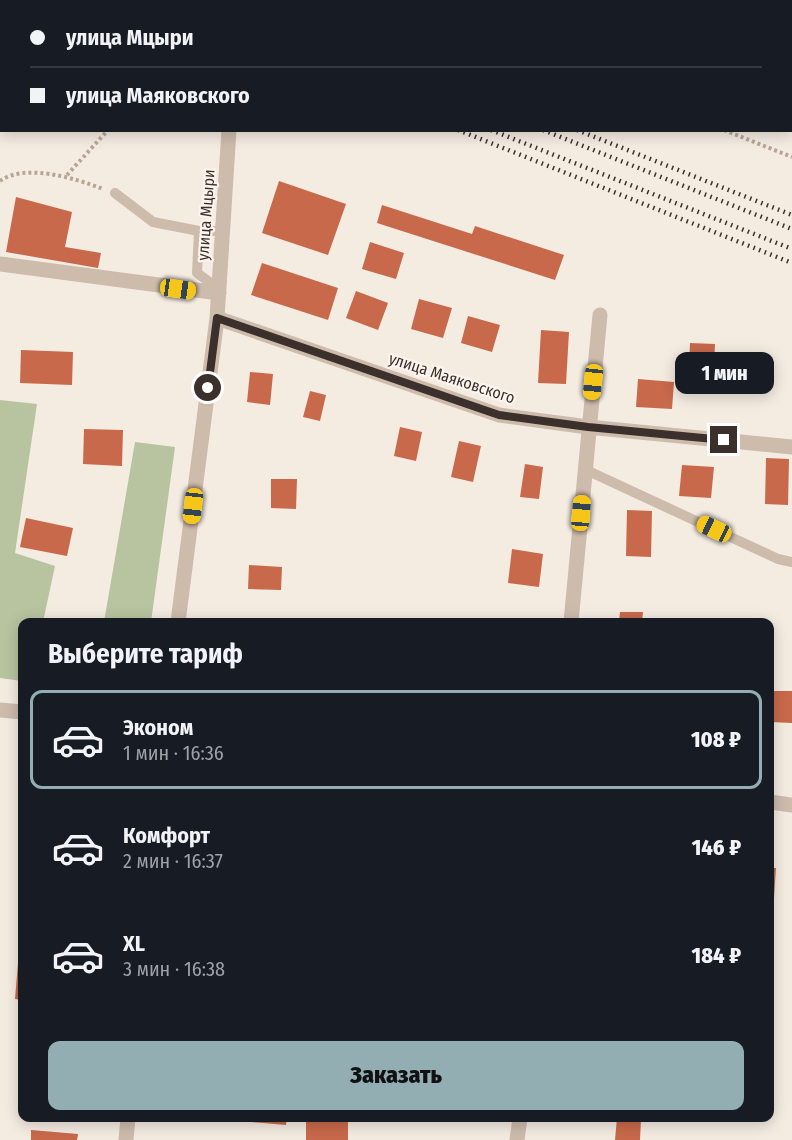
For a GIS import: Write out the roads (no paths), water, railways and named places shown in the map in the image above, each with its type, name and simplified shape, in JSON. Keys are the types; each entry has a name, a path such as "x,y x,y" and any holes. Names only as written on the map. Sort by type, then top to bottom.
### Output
{"street":[{"name":"улица Мцыри","path":"179,618 217,318 229,132"},
{"path":"0,264 219,291"},
{"path":"571,618 600,315"},
{"name":"улица Маяковского","path":"217,318 499,415 588,427 792,447"},
{"path":"0,710 18,712"},
{"path":"774,803 792,805"},
{"path":"126,1140 128,1122"},
{"path":"517,1140 519,1122"}],"lane":[{"path":"115,193 153,222 199,231 223,231"},
{"path":"199,231 197,273 219,291"},
{"path":"584,469 778,559 792,562"}],"railway":[{"path":"463,132 792,263"},
{"path":"496,132 792,249"},
{"path":"548,132 792,229"},
{"path":"582,132 792,215"}]}
